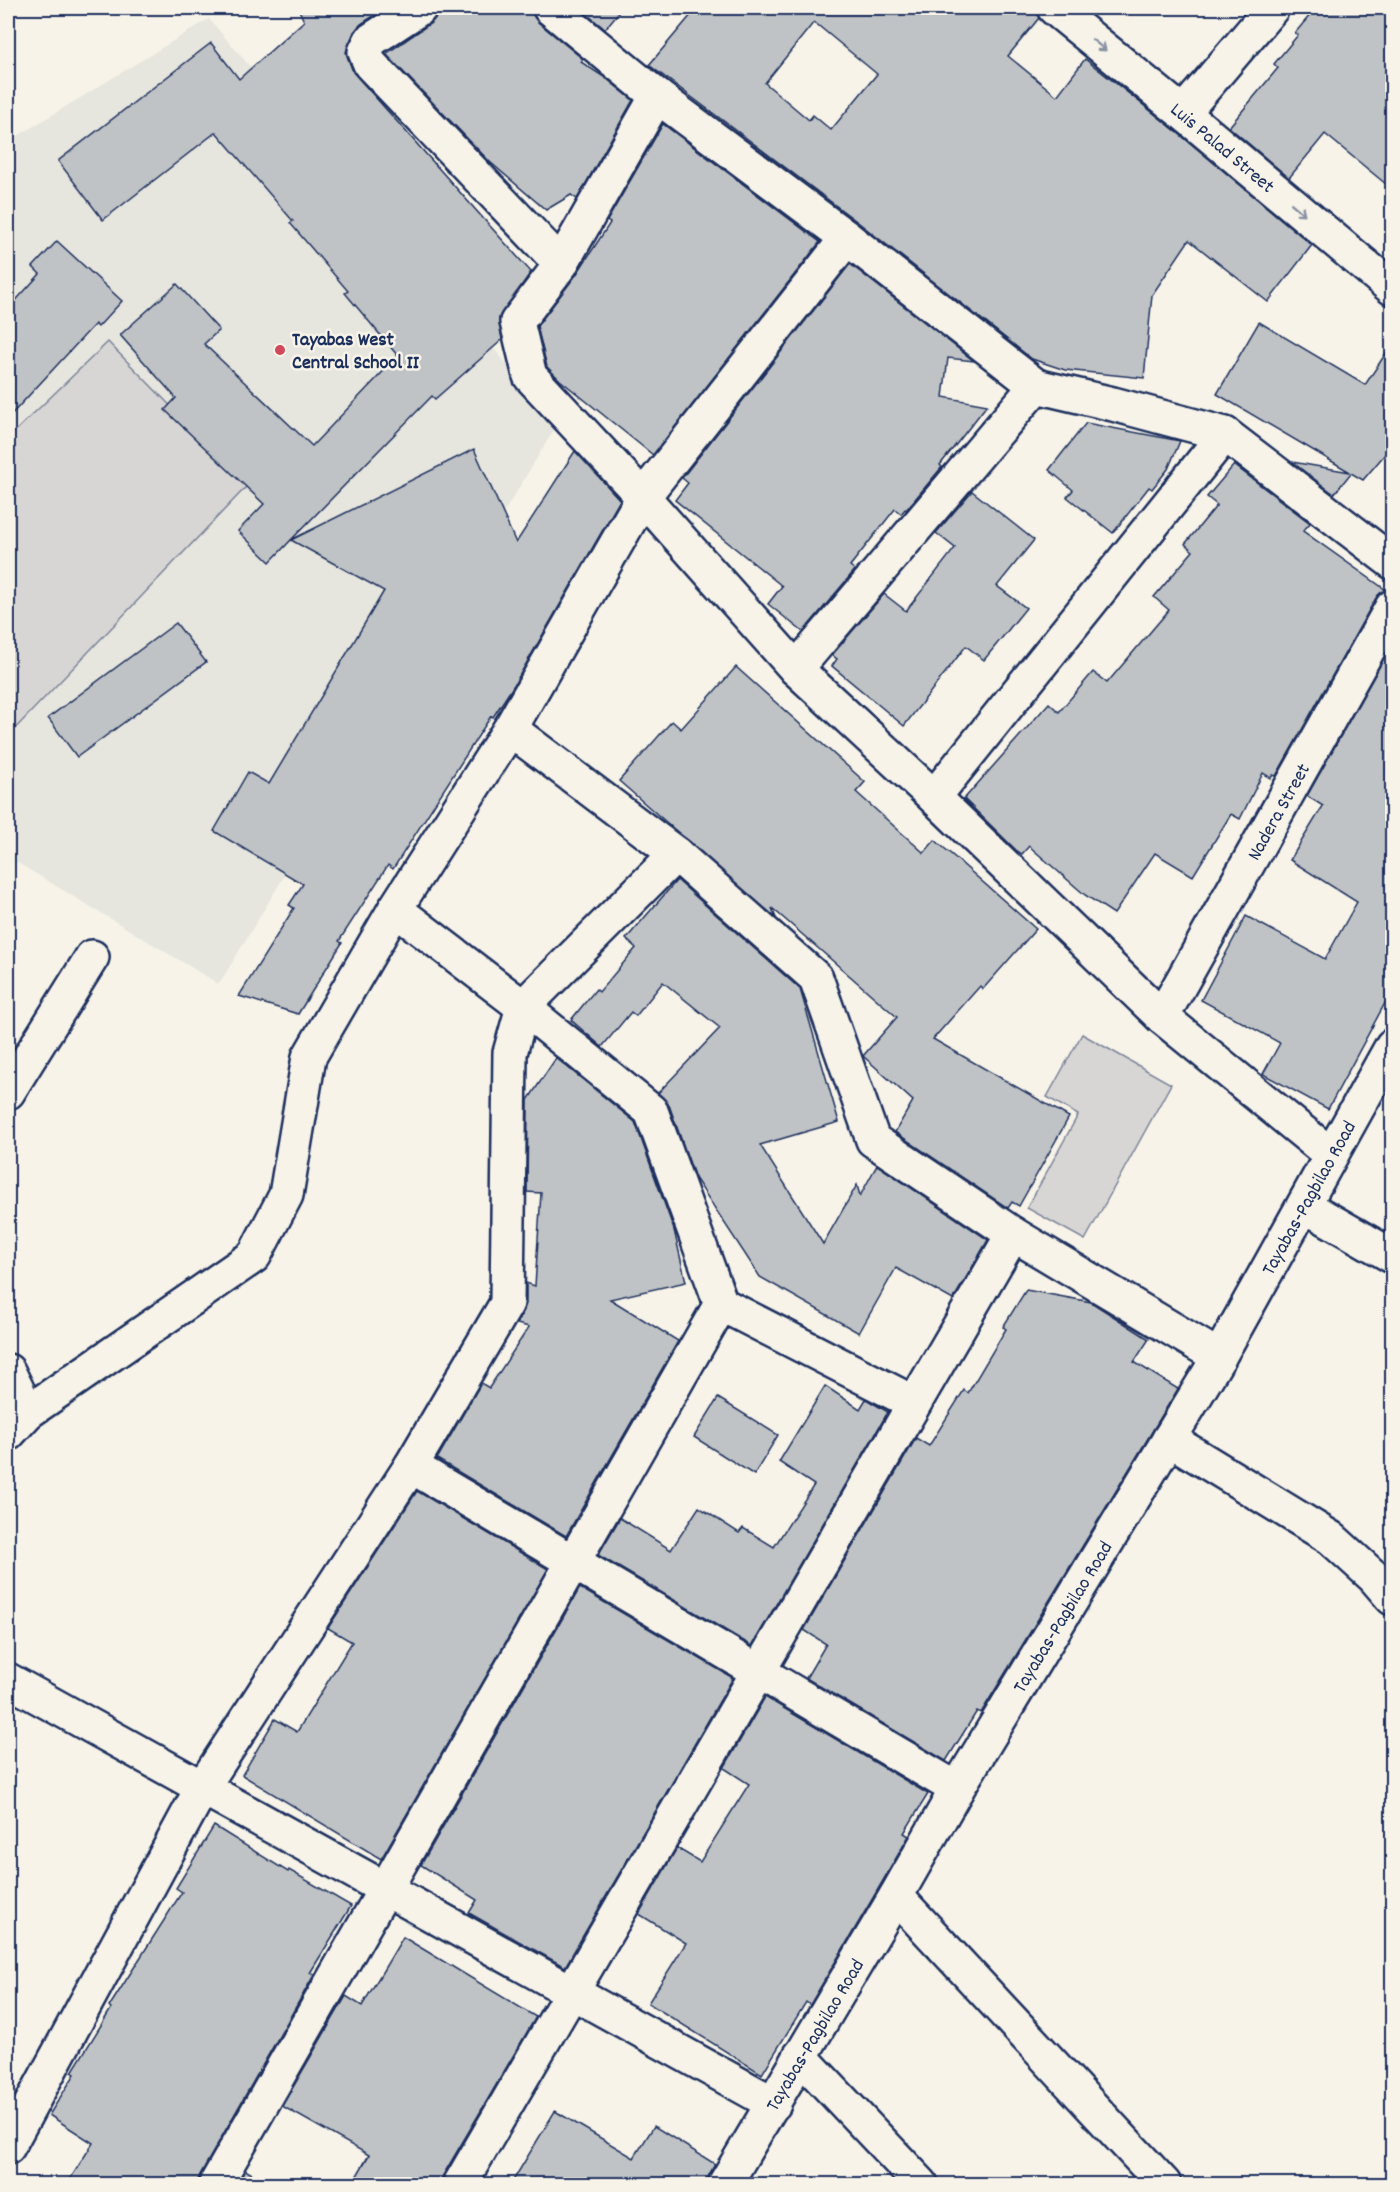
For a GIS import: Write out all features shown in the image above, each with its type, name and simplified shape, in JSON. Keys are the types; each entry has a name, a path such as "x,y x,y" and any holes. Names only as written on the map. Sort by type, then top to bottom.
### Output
{"street":[{"path":"420,8 371,40 365,52 370,64 561,264"},
{"path":"550,8 657,96 847,238 1036,386 1225,434 1392,562"},
{"name":"Luis Palad Street","path":"1054,8 1392,288"},
{"path":"1183,113 1272,8"},
{"path":"657,96 561,264 517,322 530,376 643,497 796,669 934,797 1162,1017 1331,1155"},
{"path":"8,1371 17,1423 254,1256 286,1195 309,1057 395,909 510,729 643,497 847,238"},
{"path":"796,669 1036,386"},
{"path":"934,797 1225,434"},
{"name":"Nadera Street","path":"1162,1017 1392,607"},
{"path":"510,729 676,854 816,978 873,1140 1013,1234 1220,1357"},
{"path":"8,2147 202,1788 411,1466 507,1303 510,1053 524,1006 676,854"},
{"path":"395,909 524,1006 651,1111 721,1304 914,1403"},
{"path":"8,1092 92,957"},
{"name":"Tayabas-Pagbilao Road","path":"725,2184 957,1789 1220,1357 1392,1046"},
{"path":"1305,1206 1392,1256"},
{"path":"460,2184 1013,1234"},
{"path":"216,2184 721,1304"},
{"path":"1169,1439 1331,1538 1374,1577 1392,1598"},
{"path":"411,1466 957,1789"},
{"path":"8,1680 774,2104"},
{"path":"896,1896 1164,2184"},
{"path":"800,2056 921,2184"}],"shaded area":[{"path":"209,19 558,423 219,984 8,857 8,142"},
{"path":"108,342 248,485 8,736 8,438"},
{"path":"1082,1034 1171,1084 1085,1240 1027,1208 1078,1115 1047,1097"}],"building":[{"path":"298,8 386,8 361,24 354,32 346,52 353,72 531,272 499,318 502,340 435,399 432,396 270,562 238,531 264,504 165,410 176,398 120,335 177,284 219,330 204,344 312,446 398,356 345,293 348,291 290,223 293,221 216,132 103,220 58,161 211,43 239,79 304,21"},
{"path":"439,8 532,8 533,15 538,22 583,59 581,62 633,100 577,199 571,195 546,210 490,162 386,54 431,23 437,16"},
{"path":"579,8 622,8 605,29"},
{"path":"697,8 1036,8 1039,18 1008,56 1057,96 1085,59 1171,127 1312,245 1268,302 1189,240 1152,295 1144,378 1065,370 1032,359 859,223 649,65","holes":["814,22 877,74 831,130 813,115 809,120 765,83"]},
{"path":"1316,8 1392,8 1392,189 1325,134 1289,178 1229,127 1278,68 1274,64 1298,35 1295,33"},
{"path":"663,124 820,242 653,455 547,367 537,326 576,275 610,223 607,221"},
{"path":"57,241 122,301 98,327 95,324 8,418 8,309 40,274 33,267"},
{"path":"850,264 974,361 948,358 943,397 987,405 940,465 942,467 906,510 901,514 895,509 850,566 855,570 803,632 768,604 782,586 675,500 688,483 682,478"},
{"path":"1259,322 1365,385 1392,344 1392,446 1363,480 1351,473 1334,494 1292,462 1350,472 1217,394"},
{"path":"1086,423 1180,441 1168,469 1152,489 1149,487 1113,533 1067,497 1073,490 1049,470"},
{"path":"474,449 516,543 575,451 620,500 514,685 493,717 491,716 393,869 388,865 339,941 342,943 298,1014 239,996 294,908 289,905 303,884 214,831 248,772 269,784 384,591 291,540"},
{"path":"1234,465 1310,523 1303,531 1386,590 1376,598 1276,776 1273,775 1271,778 1263,773 1240,819 1231,814 1193,876 1155,853 1114,914 1085,895 1029,846 1022,854 1016,850 964,799 1049,703 1059,712 1093,672 1107,683 1169,610 1154,597 1193,551 1185,544 1217,505 1207,497"},
{"path":"972,491 1034,540 997,586 1026,608 984,660 966,646 904,726 832,666 837,659 832,655 884,594 906,611 955,548 936,533"},
{"path":"176,623 206,662 77,757 48,718"},
{"path":"1392,644 1392,990 1328,1109 1263,1074 1280,1043 1201,1000 1246,916 1325,959 1357,902 1290,860 1323,806 1307,796"},
{"path":"736,667 865,782 856,792 924,853 935,840 1036,929 983,989 980,986 933,1039 1069,1117 1019,1206 1012,1202 1008,1208 895,1132 913,1101 863,1056 897,1017 772,908 776,918 619,781 672,721 681,729"},
{"path":"677,880 800,989 839,1122 760,1145 823,1244 857,1185 860,1196 877,1165 988,1240 953,1300 896,1268 859,1333 760,1277 695,1178 669,1105 658,1093 720,1028 663,982 636,1016 631,1012 602,1047 571,1020 596,989 599,992 636,948 626,939"},
{"path":"556,1058 635,1122 674,1230 686,1282 610,1299 678,1341 566,1536 437,1459 481,1383 489,1388 529,1327 517,1324 526,1304 526,1283 535,1286 541,1193 527,1192 528,1100"},
{"path":"1026,1290 1091,1302 1149,1339 1134,1362 1178,1389 981,1713 977,1711 946,1761 806,1678 826,1644 804,1630 916,1438 929,1446 964,1390 968,1393 1006,1329 1003,1327"},
{"path":"825,1386 860,1409 866,1399 888,1412 752,1646 598,1555 620,1518 671,1550 699,1507 739,1533 743,1528 774,1547 814,1485 779,1462"},
{"path":"718,1398 778,1435 754,1475 694,1437"},
{"path":"417,1491 548,1569 381,1859 242,1775 275,1719 297,1732 352,1642 328,1628"},
{"path":"580,1588 733,1678 565,1967 469,1913 477,1900 421,1865"},
{"path":"765,1697 928,1794 904,1833 909,1836 810,2005 806,2002 762,2074 648,2003 686,1943 639,1914 677,1848 700,1862 749,1784 724,1768"},
{"path":"214,1826 288,1872 289,1870 351,1906 310,1973 314,1975 197,2184 67,2184 93,2143 49,2115 75,2074 72,2072 111,2009 109,2007 182,1892 176,1888"},
{"path":"403,1937 536,2017 438,2184 352,2184 369,2155 282,2106 346,1996 362,2006"},
{"path":"555,2111 634,2158 654,2126 715,2164 706,2184 511,2184"},
{"path":"245,2170 270,2184 237,2184"}],"place":[{"name":"Tayabas West Central School II","path":"280,350"}]}
